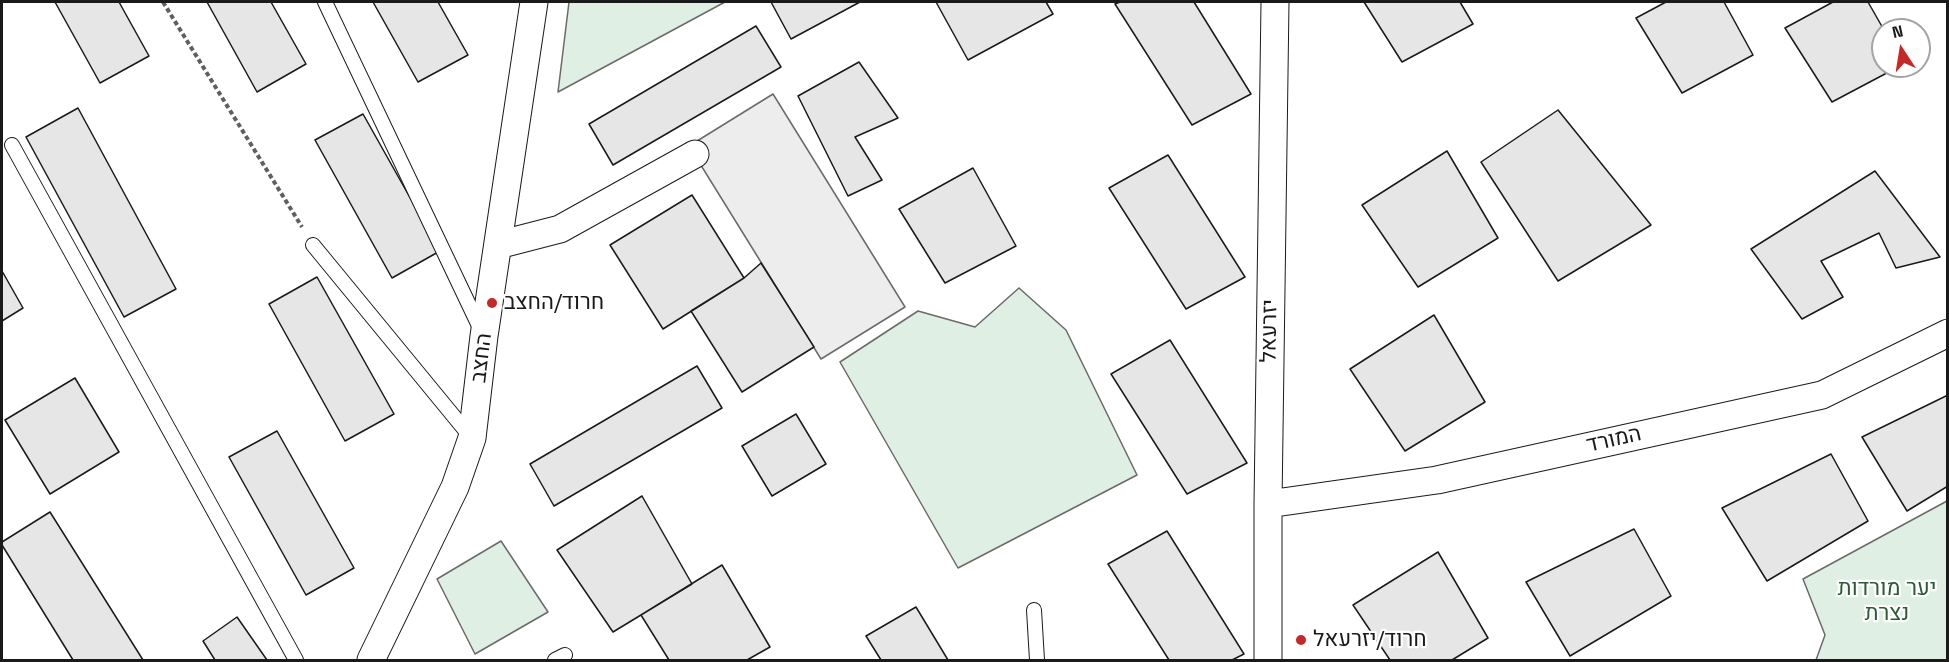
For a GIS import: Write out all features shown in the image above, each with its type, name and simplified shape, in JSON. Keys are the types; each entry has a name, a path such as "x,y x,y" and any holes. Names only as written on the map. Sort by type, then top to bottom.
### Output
{"street":[{"name":"החצב","path":"371,660 455,487 472,438 484,336 534,2"},
{"name":"יזרעאל","path":"1268,660 1275,2"},
{"path":"498,245 560,229 695,154"},
{"name":"המורד","path":"1268,504 1437,480 1822,395 1947,333"}],"lane":[{"path":"325,2 484,336"},
{"path":"12,145 296,660"},
{"path":"313,245 472,438"},
{"path":"1034,610 1037,660"}],"path":[{"path":"163,2 313,245"}],"green space":[{"path":"569,2 725,2 558,92"},
{"path":"1019,288 1066,330 1137,475 958,568 840,362 918,311 975,327"},
{"name":"יער מורדות נצרת","path":"1947,501 1947,660 1816,660 1825,635 1803,579"},
{"path":"501,541 548,612 475,654 437,579"}],"shaded area":[{"path":"773,94 905,307 821,359 689,146"}],"building":[{"path":"55,2 119,2 149,56 100,83"},
{"path":"207,2 271,2 306,64 257,92"},
{"path":"373,2 438,2 468,55 418,82"},
{"path":"771,2 860,2 791,39"},
{"path":"936,2 1046,2 1053,14 968,60"},
{"path":"1120,2 1194,2 1251,94 1192,125 1115,4"},
{"path":"1364,2 1460,2 1473,24 1402,62"},
{"path":"1666,2 1724,2 1753,55 1682,93 1636,18"},
{"path":"1833,2 1868,2 1877,18 1871,18 1871,78 1877,78 1832,102 1785,28"},
{"path":"756,26 781,67 613,165 589,124"},
{"path":"859,62 898,118 855,137 882,180 848,196 798,96"},
{"path":"78,108 176,289 124,317 26,137"},
{"path":"1558,110 1651,225 1558,281 1481,162"},
{"path":"363,114 440,251 392,278 315,140"},
{"path":"1447,151 1498,238 1418,287 1362,205"},
{"path":"1168,155 1245,277 1186,309 1109,188"},
{"path":"973,168 1016,246 945,283 899,209"},
{"path":"1875,171 1940,257 1896,268 1879,233 1821,261 1843,297 1802,319 1751,249"},
{"path":"692,195 744,278 663,329 610,245"},
{"path":"761,263 814,347 742,392 691,311 744,278"},
{"path":"2,271 23,308 2,321"},
{"path":"317,277 394,414 345,441 269,304"},
{"path":"1434,315 1485,402 1405,451 1350,369"},
{"path":"1170,340 1247,463 1187,494 1111,374"},
{"path":"697,366 722,408 554,506 530,464"},
{"path":"75,378 119,452 50,494 5,420"},
{"path":"1948,395 1948,486 1907,511 1862,437"},
{"path":"796,414 826,464 772,496 742,446"},
{"path":"277,431 354,568 306,595 229,457"},
{"path":"1831,454 1868,521 1767,581 1722,508"},
{"path":"642,496 692,584 613,632 557,550"},
{"path":"50,512 143,660 73,660 2,545 2,542"},
{"path":"1634,529 1671,596 1570,656 1526,582"},
{"path":"1167,531 1244,654 1232,660 1169,660 1108,564"},
{"path":"1438,552 1488,638 1452,660 1390,660 1353,605"},
{"path":"722,565 770,647 747,660 669,660 641,615"},
{"path":"916,607 948,660 881,660 866,636"},
{"path":"237,617 267,660 215,660 203,641"}],"place":[{"name":"חרוד/החצב","path":"492,303"},
{"name":"חרוד/יזרעאל","path":"1301,640"}]}
